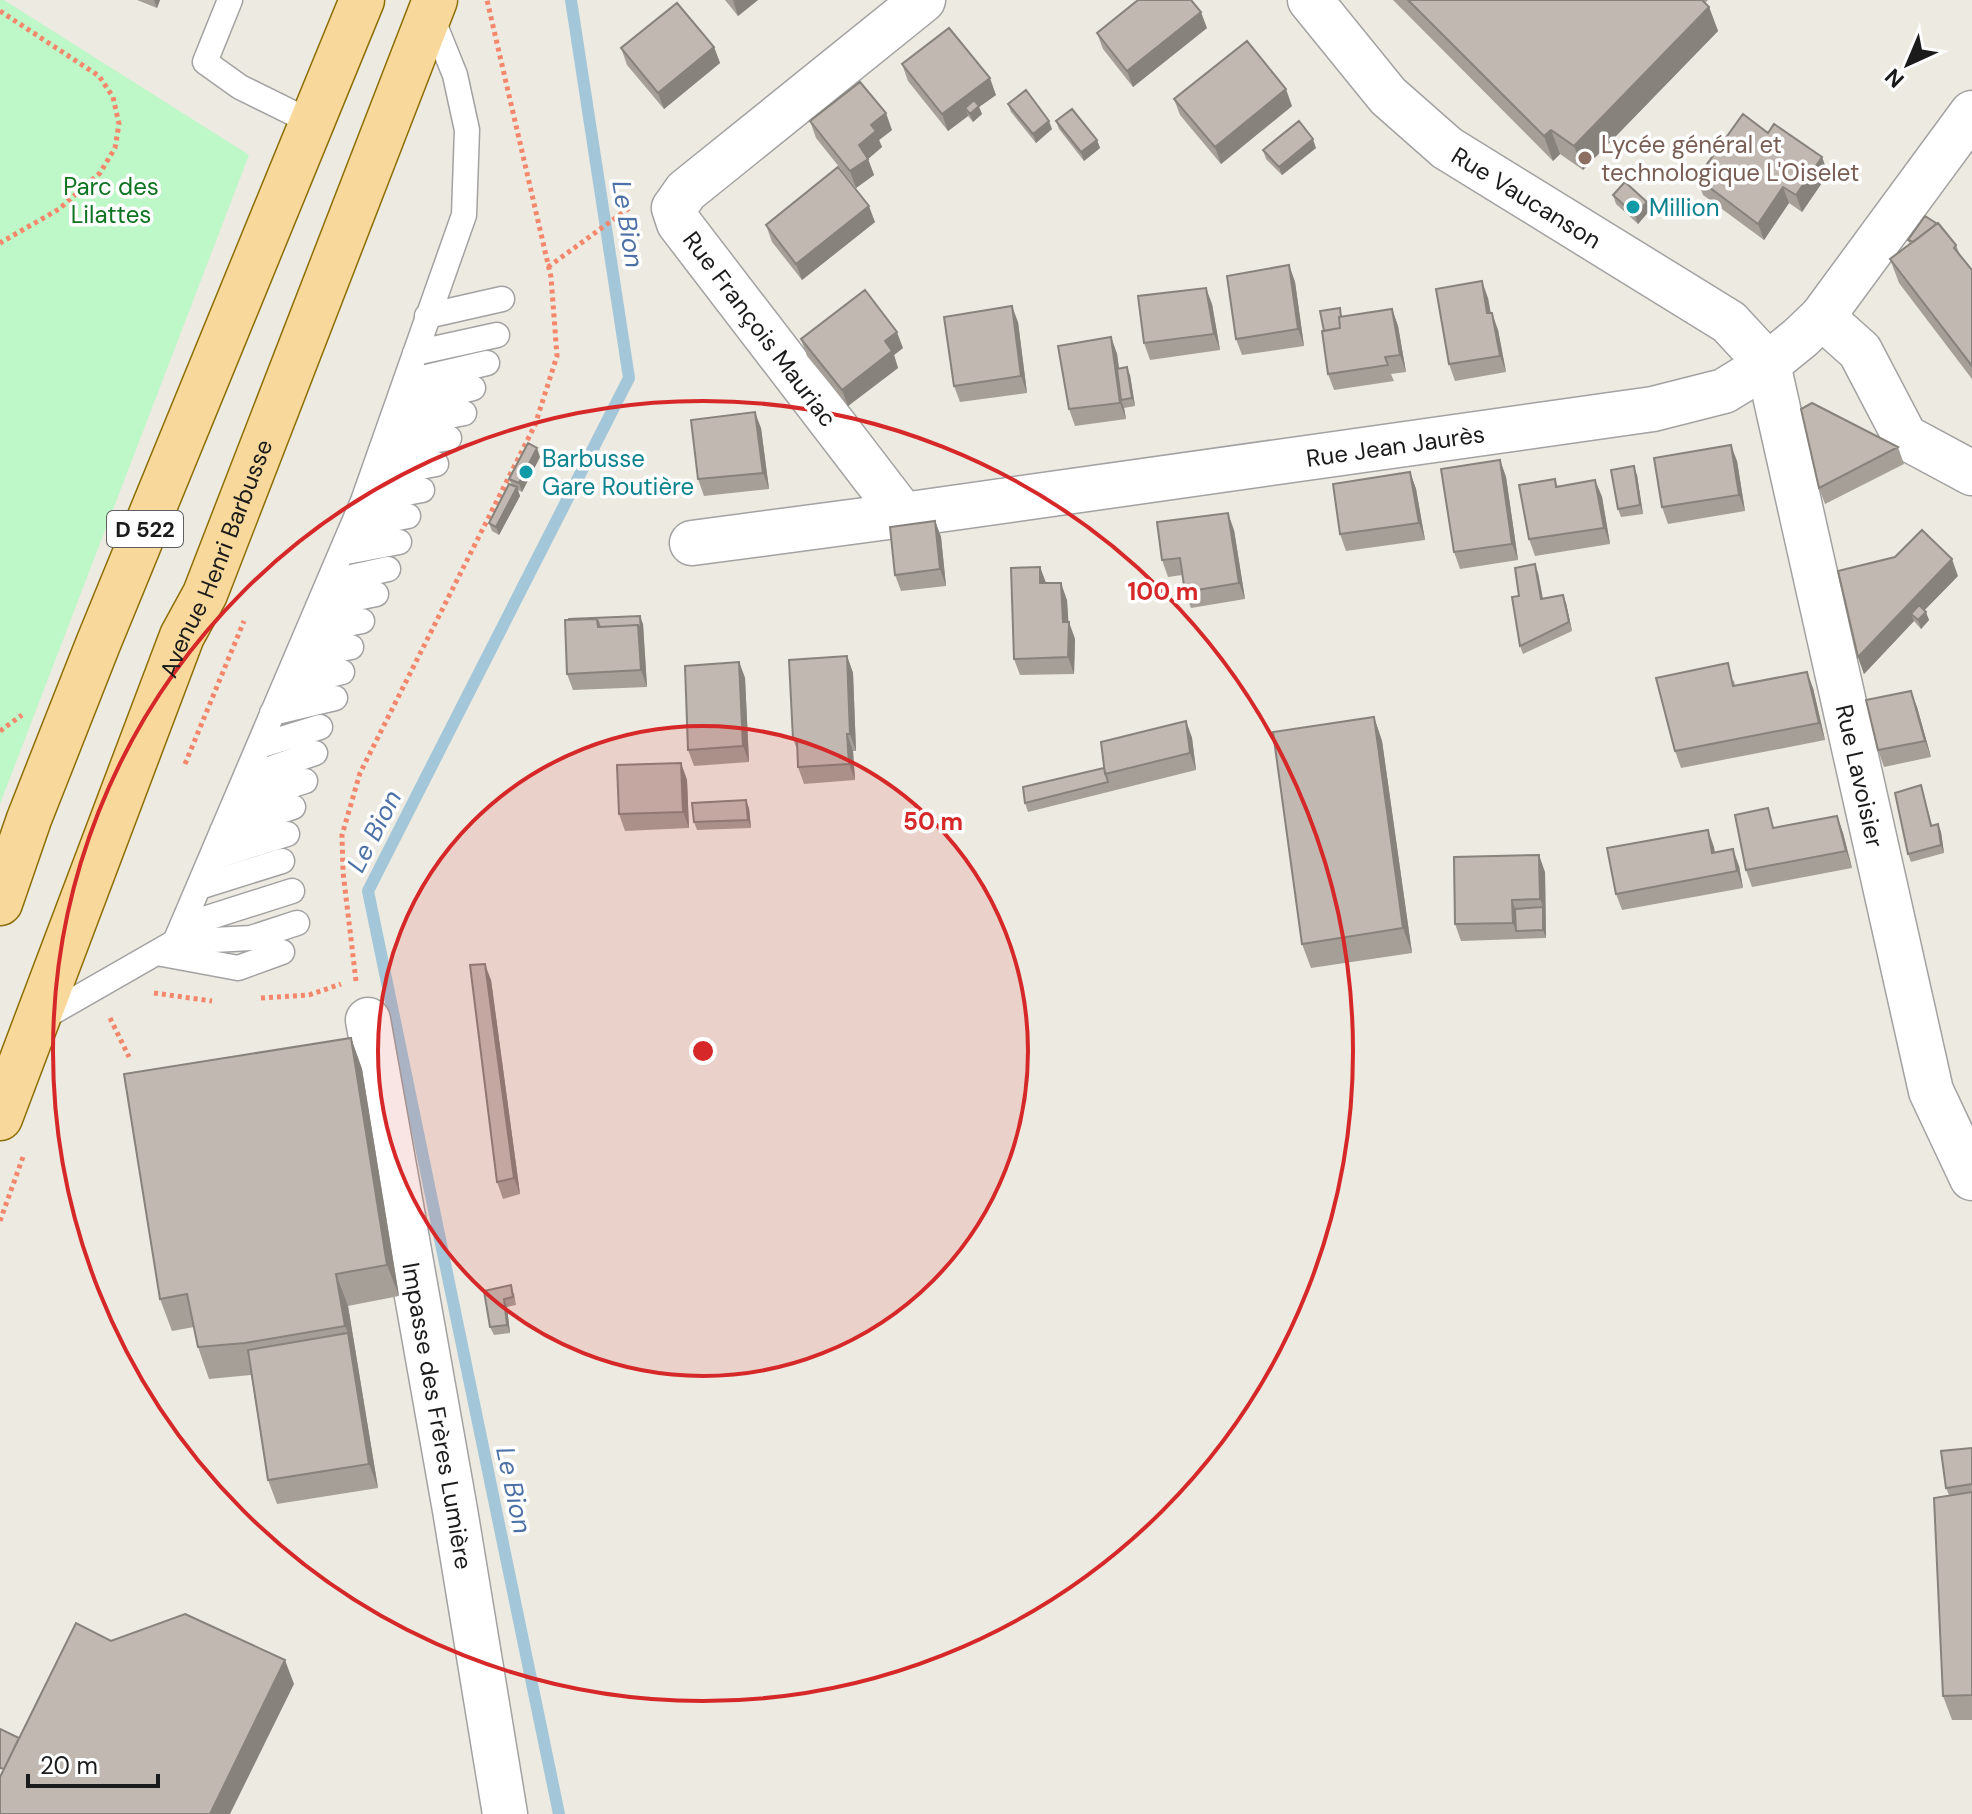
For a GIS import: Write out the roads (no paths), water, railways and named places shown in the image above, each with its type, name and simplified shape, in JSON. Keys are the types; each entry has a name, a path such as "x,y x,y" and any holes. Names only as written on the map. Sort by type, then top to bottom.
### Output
{"main road":[{"name":"D 522","path":"0,903 29,819 98,644 362,0"},
{"name":"Avenue Henri Barbusse","path":"0,1118 182,636 205,594 432,6"}],"street":[{"name":"Rue François Mauriac","path":"903,515 679,223 674,208 686,191 923,0"},
{"name":"Rue Vaucanson","path":"1310,0 1388,96 1447,148 1729,322 1768,364"},
{"name":"Rue Jean Jaurès","path":"692,543 1653,409 1724,391 1768,364 1822,317 1969,121"},
{"path":"1822,317 1860,351 1905,437 1972,473"},
{"name":"Rue Lavoisier","path":"1768,364 1931,1091 1972,1178"},
{"name":"Impasse des Frères Lumière","path":"368,1020 455,1510 505,1814"}],"lane":[{"path":"230,0 205,62 240,87 313,123"},
{"path":"171,940 199,887 363,501 464,215 467,130 455,75 432,6"},
{"path":"427,316 502,299"},
{"path":"415,353 497,335"},
{"path":"405,382 487,363"},
{"path":"389,428 473,388"},
{"path":"389,428 464,413"},
{"path":"389,428 449,438"},
{"path":"372,476 436,464"},
{"path":"363,501 422,490"},
{"path":"352,527 408,516"},
{"path":"341,553 399,542"},
{"path":"329,582 388,569"},
{"path":"318,606 376,594"},
{"path":"308,632 362,621"},
{"path":"296,658 351,647"},
{"path":"284,686 342,672"},
{"path":"272,713 335,698"},
{"path":"259,746 320,727"},
{"path":"246,777 315,753"},
{"path":"234,804 305,781"},
{"path":"222,831 293,807"},
{"path":"211,858 287,834"},
{"path":"199,887 282,861"},
{"path":"37,1021 171,940 292,891"},
{"path":"171,940 251,938 297,923"},
{"path":"171,940 238,968 282,952"}],"waterway":[{"name":"Le Bion","path":"559,1814 368,891 629,378 571,0"}],"place":[{"name":"Lycée général et technologique L'Oiselet","path":"1585,158"},
{"name":"Million","path":"1633,207"},
{"name":"Barbusse Gare Routière","path":"526,472"}],"park label":[{"name":"Parc des Lilattes","path":"111,200"}]}
